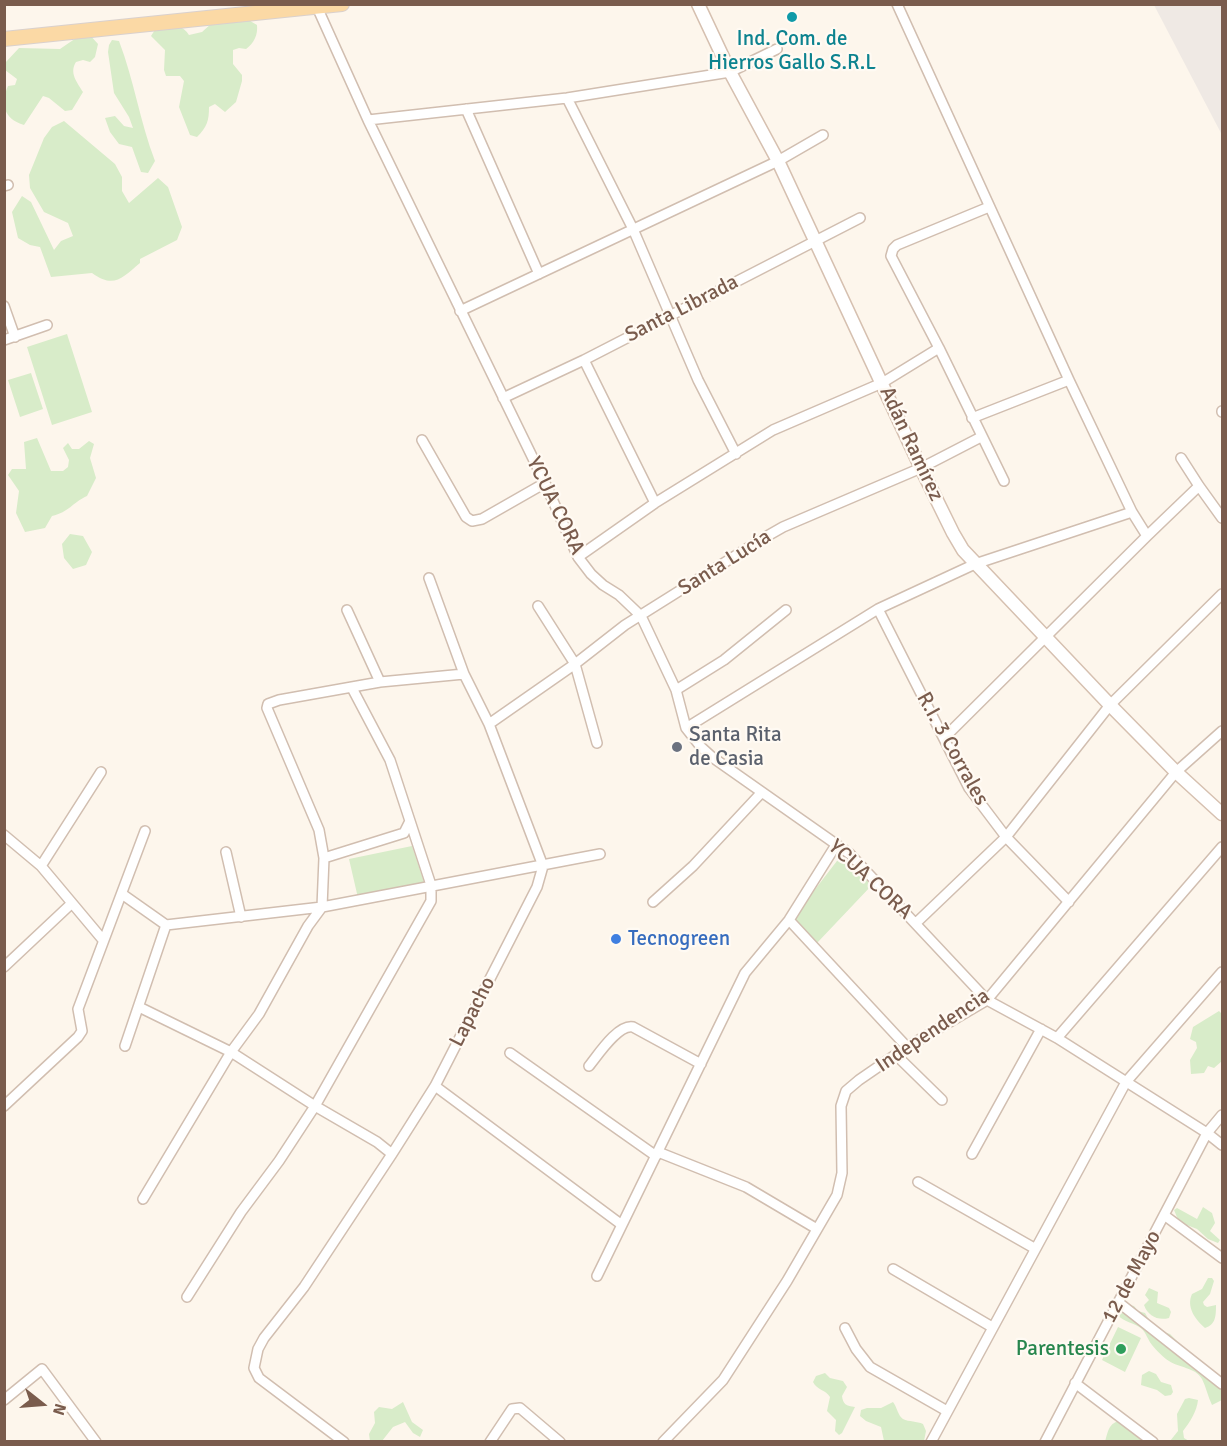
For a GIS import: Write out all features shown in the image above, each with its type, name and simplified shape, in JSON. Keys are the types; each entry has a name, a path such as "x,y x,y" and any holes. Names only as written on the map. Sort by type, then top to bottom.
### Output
{"main road":[{"path":"4,39 342,4"}],"street":[{"name":"Adán Ramírez","path":"698,4 730,72 778,161 953,533 975,564 1176,772 1222,814"},
{"path":"897,4 1069,380 1132,512 1147,536"},
{"name":"YCUA CORA","path":"316,7 578,557 597,580 619,595 641,616 676,690 686,728 700,747 856,861 987,1000 1057,1038 1207,1133 1222,1145"},
{"path":"368,120 567,98 730,72 777,49"},
{"path":"567,98 633,229 698,380 735,454"},
{"path":"466,109 539,274"},
{"path":"460,311 778,161 823,135"},
{"path":"989,207 897,245 891,256 1004,481"},
{"name":"Santa Librada","path":"503,398 584,360 669,314 860,218"},
{"path":"4,306 15,337"},
{"path":"4,340 47,326"},
{"path":"578,557 655,503 773,430 882,383 939,348"},
{"path":"584,360 655,503"},
{"path":"972,418 1069,380"},
{"name":"Santa Lucía","path":"489,724 575,664 625,625 783,526 921,468 981,437"},
{"path":"422,440 466,517 472,521 482,519 544,483"},
{"path":"1181,458 1222,518"},
{"path":"945,737 1199,486"},
{"path":"686,728 878,609 975,564 1132,512"},
{"path":"429,578 464,674 489,724 543,866"},
{"path":"916,923 1006,837 1110,705 1222,594"},
{"path":"538,606 575,664 597,743"},
{"name":"R.I. 3 Corrales","path":"878,609 969,788 1006,837 1069,902"},
{"path":"347,610 380,682"},
{"path":"676,690 724,660 786,610"},
{"path":"143,1199 231,1052 254,1022 308,926 322,907 324,858 319,830 267,708 268,704 279,700 380,682 464,674"},
{"path":"188,1297 241,1212 279,1161 315,1106 430,901 430,885 390,760 352,688"},
{"name":"Independencia","path":"663,1442 723,1380 787,1281 841,1186 842,1098 846,1091 907,1047 987,1000 1176,772 1222,731"},
{"path":"41,866 101,772"},
{"path":"653,902 704,855 762,792"},
{"path":"324,858 404,833 410,821"},
{"path":"4,1106 82,1031 78,1009 145,831"},
{"path":"4,835 41,866 103,940"},
{"path":"597,1276 745,973 789,920 836,845"},
{"path":"1057,1038 1222,847"},
{"path":"226,852 240,917"},
{"path":"122,894 166,925 322,907 600,854"},
{"name":"Lapacho","path":"344,1442 289,1403 259,1378 254,1368 258,1349 275,1322 304,1287 435,1086 537,887 543,866"},
{"path":"4,967 71,904"},
{"path":"789,920 907,1047"},
{"path":"125,1046 166,925"},
{"path":"931,1442 1034,1248 1126,1082 1222,972"},
{"path":"139,1007 231,1052 315,1106 377,1142 392,1154"},
{"path":"589,1066 618,1032 628,1026 701,1064"},
{"path":"972,1154 1041,1029"},
{"path":"510,1053 657,1154 746,1186 817,1230"},
{"path":"896,1055 942,1100"},
{"path":"435,1086 622,1225"},
{"name":"12 de Mayo","path":"1045,1442 1207,1133 1222,1115"},
{"path":"918,1182 1034,1248"},
{"path":"1164,1215 1222,1258"},
{"path":"893,1269 992,1327"},
{"path":"1118,1302 1222,1384"},
{"path":"845,1328 856,1349 870,1367 947,1411"},
{"path":"4,1400 42,1369 96,1442"},
{"path":"1075,1383 1153,1442"},
{"path":"490,1442 512,1409 520,1408 560,1442"}],"shaded area":[{"path":"1154,5 1222,5 1222,135"}],"green space":[{"path":"245,18 257,25 257,32 246,49 233,50 233,64 242,75 236,102 225,112 215,104 209,107 208,120 203,130 197,137 190,135 179,107 184,81 180,76 166,76 165,50 151,36 158,25 176,26 189,35 202,32 212,23"},
{"path":"82,34 89,34 98,44 95,57 90,62 83,60 76,62 74,66 75,77 83,92 72,110 65,111 43,96 24,125 12,119 4,105 4,99 8,86 15,85 17,79 5,70 5,63 19,48 60,49"},
{"path":"112,40 119,41 155,161 148,173 141,172 132,147 119,144 110,132 105,118 115,116 124,126 133,128 114,93 108,52"},
{"path":"64,121 115,164 122,177 122,191 129,203 158,178 168,187 182,227 177,240 140,259 140,263 118,280 106,280 92,273 51,277 40,247 30,245 18,238 12,212 22,196 31,202 54,250 61,241 73,236 68,223 44,212 30,188 29,175 44,138 52,127"},
{"path":"67,334 92,412 52,425 27,347"},
{"path":"31,373 43,409 20,417 8,380"},
{"path":"37,438 51,471 63,471 68,467 69,460 63,448 68,443 72,449 79,449 89,441 94,444 90,458 96,478 87,496 63,512 52,516 45,528 25,532 16,513 19,491 8,475 12,469 26,469 24,442"},
{"path":"70,534 83,536 92,552 86,565 73,569 64,558 62,544"},
{"path":"412,846 424,882 358,898 349,859"},
{"path":"840,857 872,885 817,943 793,918"},
{"path":"1219,1011 1222,1014 1222,1061 1214,1068 1208,1066 1204,1073 1191,1074 1190,1060 1197,1048 1196,1042 1190,1039 1193,1027"},
{"path":"1203,1207 1212,1213 1215,1223 1210,1231 1220,1240 1218,1243 1208,1239 1197,1229 1179,1222 1174,1210 1177,1208 1197,1219"},
{"path":"1208,1278 1214,1281 1210,1294 1203,1302 1207,1307 1216,1305 1216,1312 1213,1322 1205,1328 1195,1317 1190,1299 1192,1294 1202,1289"},
{"path":"1149,1288 1158,1292 1157,1303 1169,1308 1171,1312 1169,1318 1157,1318 1146,1309 1144,1305 1149,1300 1145,1295"},
{"path":"1124,1304 1134,1306 1138,1311 1145,1313 1152,1325 1170,1334 1216,1381 1222,1392 1222,1400 1212,1405 1199,1375 1167,1360 1152,1345 1142,1329 1117,1315"},
{"name":"Parentesis","path":"1118,1327 1141,1338 1125,1372 1102,1360"},
{"path":"1149,1371 1156,1374 1161,1382 1171,1385 1173,1392 1171,1395 1165,1396 1157,1390 1141,1385 1142,1375"},
{"path":"825,1373 830,1378 843,1381 847,1387 842,1396 843,1401 855,1407 839,1435 835,1431 836,1420 827,1411 830,1397 813,1382 816,1376"},
{"path":"1185,1399 1198,1400 1193,1416 1183,1431 1184,1438 1189,1441 1170,1441 1178,1431 1177,1414"},
{"path":"403,1402 412,1422 423,1430 420,1437 413,1433 405,1422 393,1427 382,1441 370,1441 369,1434 375,1423 374,1412 379,1407 392,1409"},
{"path":"893,1402 903,1419 923,1424 926,1431 924,1441 884,1441 881,1427 860,1416 861,1410 881,1408"},
{"path":"1121,1421 1145,1441 1105,1442 1111,1425"}],"place":[{"name":"Ind. Com. de Hierros Gallo S.R.L","path":"792,17"},
{"name":"Santa Rita de Casia","path":"677,747"},
{"name":"Tecnogreen","path":"616,939"},
{"name":"Parentesis","path":"1121,1349"}]}
